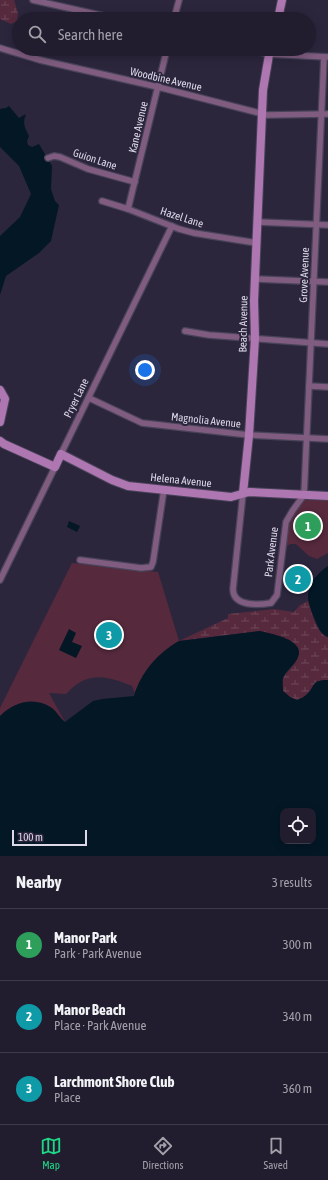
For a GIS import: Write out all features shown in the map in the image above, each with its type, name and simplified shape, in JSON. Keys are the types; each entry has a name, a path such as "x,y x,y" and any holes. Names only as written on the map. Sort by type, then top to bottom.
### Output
{"street":[{"path":"33,0 86,12"},
{"path":"175,12 178,0"},
{"path":"279,12 282,0"},
{"name":"Woodbine Avenue","path":"0,48 12,52"},
{"name":"Woodbine Avenue","path":"27,56 158,87 267,115 328,114"},
{"name":"Kane Avenue","path":"128,209 165,56"},
{"name":"Beach Avenue","path":"236,599 233,595 232,589 249,435 255,338 254,301 262,113 264,80 269,56"},
{"path":"315,56 326,57"},
{"name":"Grove Avenue","path":"304,495 321,114 326,57"},
{"name":"Guion Lane","path":"48,158 54,156 60,157 88,169 135,182"},
{"name":"Hazel Lane","path":"102,201 194,233 257,243"},
{"path":"258,222 328,224"},
{"name":"Pryer Lane","path":"0,580 172,226"},
{"path":"256,279 328,282"},
{"path":"185,331 209,335 328,344"},
{"path":"309,386 328,387"},
{"path":"0,390 4,399 0,422"},
{"name":"Magnolia Avenue","path":"89,398 142,423 249,435 328,439"},
{"path":"0,441 55,467"},
{"name":"Helena Avenue","path":"61,454 112,480 128,486 231,497 249,492 304,495"},
{"path":"80,560 141,568 151,567 154,562 164,489"},
{"path":"304,495 328,496"},
{"name":"Park Avenue","path":"236,599 243,602 266,604 274,600 277,595 286,522 292,510 304,495"}],"green space":[{"path":"0,0 14,0 18,12 12,12 12,24 0,19"},
{"path":"308,498 328,498 328,553 317,559 309,556 296,544 290,544 285,548 290,520 297,508"},
{"path":"72,563 158,572 179,641 165,651 147,671 135,693 132,686 114,679 97,677 89,678 66,694 49,693 65,722 0,723 0,708"},
{"path":"308,601 317,627 324,635 328,637 328,680 318,681 306,695 297,700 290,697 283,691 283,678 297,659 260,631 179,641 228,618 228,614 274,609 294,612 300,605"}],"water":[{"path":"9,106 19,118 26,114 24,123 29,136 27,141 28,145 32,147 39,144 52,166 51,189 55,201 59,205 51,241 39,253 6,276 0,295 0,236 20,217 31,194 19,166 0,147 0,109"},
{"path":"69,521 80,526 77,532 67,527"},
{"path":"328,566 328,637 322,633 319,628 308,597 312,582 319,573"},
{"path":"69,629 76,633 72,642 82,646 76,658 59,650"},
{"path":"260,631 288,639 298,648 299,654 296,661 285,674 283,680 283,691 290,697 297,700 309,692 318,681 328,680 328,856 0,856 0,716 18,704 24,702 38,702 52,708 65,722 93,701 134,696 141,679 151,664 171,646 179,641"}],"place":[{"name":"Manor Park","path":"308,526"},
{"name":"Manor Beach","path":"298,579"},
{"name":"Larchmont Shore Club","path":"109,635"}]}
